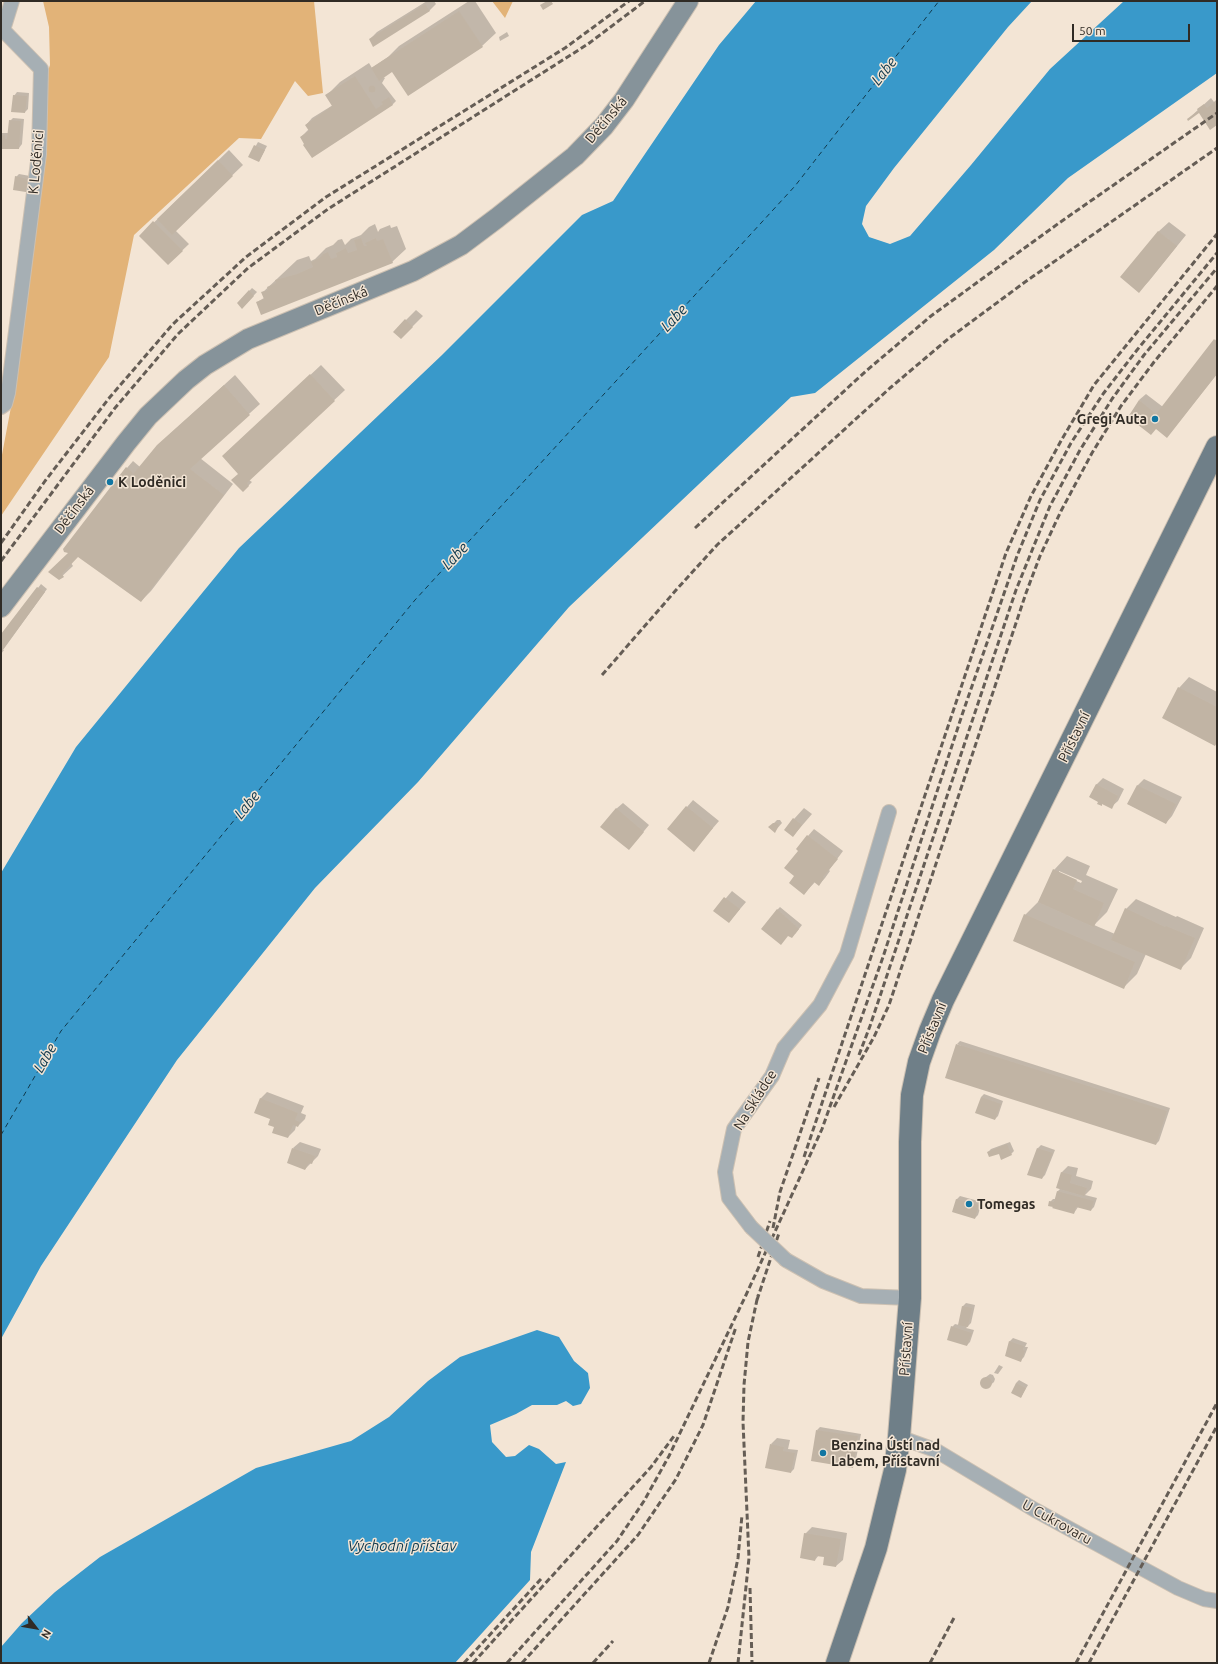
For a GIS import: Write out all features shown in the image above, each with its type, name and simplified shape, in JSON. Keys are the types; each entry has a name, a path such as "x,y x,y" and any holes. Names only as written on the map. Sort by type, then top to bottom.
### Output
{"main road":[{"name":"Děčínská","path":"1,607 126,443 148,416 180,385 205,365 248,339 413,272 461,245 497,218 575,156 604,126 628,94 688,1"},
{"name":"Přístavní","path":"837,1663 876,1548 895,1470 910,1298 910,1142 912,1095 919,1062 943,1000 1217,447"}],"street":[{"name":"K Loděnici","path":"1,407 5,404 8,393 39,154 40,69 3,30 12,1"},
{"name":"Na Skládce","path":"889,812 847,954 820,1005 784,1048 772,1076 734,1129 725,1172 729,1198 751,1228 786,1260 823,1281 860,1296 910,1298"},
{"name":"U Cukrovaru","path":"899,1437 935,1450 1035,1510 1178,1588 1204,1599 1217,1601"}],"shaded area":[{"path":"43,1 314,1 323,93 308,96 295,81 261,139 239,138 134,235 109,357 1,516 1,460 11,407 27,267 43,86 50,65 49,27"},
{"path":"492,1 513,1 505,18"}],"water":[{"name":"Labe","path":"756,1 1032,1 1008,27 894,168 866,206 862,224 869,237 890,244 910,236 1050,69 1124,1 1217,1 1217,73 1068,178 994,250 815,393 791,397 569,607 418,782 315,888 177,1060 41,1266 1,1339 1,873 76,747 239,548 442,355 582,215 613,201 719,45"},
{"name":"Východní přístav","path":"537,1330 559,1337 574,1361 588,1373 590,1388 581,1404 573,1406 566,1401 557,1405 532,1405 516,1414 490,1425 492,1442 506,1457 515,1456 529,1445 539,1449 556,1464 566,1462 531,1552 530,1580 455,1663 1,1663 1,1647 22,1623 55,1592 100,1557 256,1468 351,1441 389,1417 428,1381 460,1357"}],"building":[{"path":"547,1 551,1 553,4 543,10 540,5"},
{"path":"425,4 430,11 373,47 369,39"},
{"path":"459,11 483,47 408,96 392,72 379,81 371,68"},
{"path":"355,76 376,109 383,104 381,102 389,97 393,105 312,158 303,145 304,144 300,137 309,131 305,125 332,106 325,95"},
{"path":"372,85 375,86 375,92 372,93 369,92 368,89 369,86"},
{"path":"13,95 27,96 25,113 11,112"},
{"path":"1217,100 1217,125 1210,130 1199,113 1188,121 1187,119 1198,111 1197,109 1204,104 1207,108"},
{"path":"9,120 21,121 19,149 1,149 1,136 5,135 5,139 7,139"},
{"path":"254,145 265,150 259,162 248,157"},
{"path":"218,160 233,176 172,235 157,219"},
{"path":"15,176 28,179 26,192 13,190"},
{"path":"153,221 183,251 168,265 139,236"},
{"path":"1158,231 1177,246 1139,293 1120,277"},
{"path":"361,238 364,246 367,246 365,243 376,238 377,241 383,239 393,263 261,315 256,302 264,299 261,292 268,290 267,287 276,283 275,280 297,274 313,267 311,262 328,252 331,259 337,257 336,253 346,248 348,253 357,250 354,240"},
{"path":"249,290 254,296 242,309 237,303"},
{"path":"405,319 413,327 401,339 393,332"},
{"path":"1214,339 1217,342 1217,374 1167,438 1156,429 1151,435 1128,417 1139,400 1156,414"},
{"path":"310,374 335,401 247,483 249,486 243,492 231,480 238,474 222,456"},
{"path":"224,385 250,415 190,469 224,495 141,602 78,557 62,574 64,577 59,580 48,572 68,553 64,552 63,549 126,467 133,473 125,484 157,445"},
{"path":"37,587 45,592 1,652 1,634"},
{"path":"1178,687 1217,707 1217,742 1215,746 1162,718"},
{"path":"1096,784 1118,796 1112,809 1102,804 1102,806 1097,804 1098,802 1089,797"},
{"path":"1137,785 1176,804 1166,824 1127,804"},
{"path":"686,806 713,828 694,852 667,829"},
{"path":"616,808 644,832 629,850 600,827"},
{"path":"793,818 802,825 793,837 784,830"},
{"path":"773,823 777,823 779,825 775,833 768,827"},
{"path":"807,835 838,859 823,877 824,878 819,886 814,882 804,895 789,883 794,876 784,868 798,851 796,849"},
{"path":"1053,869 1077,880 1073,889 1104,903 1094,927 1038,902"},
{"path":"724,897 740,909 729,923 713,911"},
{"path":"1125,908 1165,927 1166,926 1195,938 1181,970 1111,940"},
{"path":"777,909 799,929 792,938 788,936 781,945 761,929"},
{"path":"1024,914 1135,962 1124,989 1013,941"},
{"path":"956,1044 1167,1111 1156,1145 945,1078"},
{"path":"981,1097 1001,1104 995,1120 975,1113"},
{"path":"260,1098 298,1113 295,1120 300,1122 298,1127 293,1125 288,1138 272,1133 274,1127 268,1125 270,1119 254,1113"},
{"path":"1007,1144 1012,1155 1001,1160 999,1154 989,1157 987,1152"},
{"path":"292,1148 315,1156 312,1164 309,1163 305,1170 287,1163"},
{"path":"1037,1148 1053,1153 1042,1179 1027,1175"},
{"path":"1061,1172 1072,1175 1070,1183 1087,1188 1084,1196 1056,1188"},
{"path":"1057,1191 1094,1201 1091,1211 1076,1207 1074,1214 1048,1206 1049,1201 1054,1202"},
{"path":"956,1199 979,1205 975,1219 952,1212"},
{"path":"962,1306 972,1308 968,1327 958,1325"},
{"path":"951,1326 972,1333 967,1346 947,1340"},
{"path":"1009,1341 1024,1346 1023,1350 1025,1351 1021,1362 1005,1356"},
{"path":"984,1377 988,1377 992,1383 988,1389 984,1389 980,1385 980,1381"},
{"path":"1016,1383 1026,1388 1021,1398 1011,1393"},
{"path":"816,1430 858,1436 853,1468 811,1461"},
{"path":"770,1444 784,1447 783,1451 795,1453 791,1473 765,1468"},
{"path":"804,1533 841,1539 836,1567 823,1565 824,1557 816,1556 815,1561 800,1558"}],"ferry route":[{"path":"1,1135 61,1031 415,600 795,186 939,1"}],"railway":[{"path":"1,543 45,481 110,397 173,324 246,257 326,197 565,48 629,1"},
{"path":"1,561 115,408 178,334 248,268 328,209 588,44 645,1"},
{"path":"695,528 866,371 931,316 1059,223 1217,113"},
{"path":"602,675 717,545 890,388 948,339 1025,282 1217,148"},
{"path":"804,1157 1006,553 1031,496 1094,385 1217,234"},
{"path":"507,1663 617,1541 644,1501 669,1456 746,1295 822,1129 883,957 962,715 1017,556 1040,500 1071,443 1103,394 1137,350 1217,253"},
{"path":"859,1055 1016,590 1050,506 1080,450 1112,399 1144,355 1217,268"},
{"path":"834,1107 874,1037 889,1005 1026,593 1040,556 1061,511 1092,453 1121,406 1154,362 1217,286"},
{"path":"773,1228 780,1192 819,1078"},
{"path":"758,1257 770,1221"},
{"path":"757,1300 779,1233"},
{"path":"738,1663 749,1558 743,1422 744,1385 748,1342 758,1295"},
{"path":"522,1663 638,1535 676,1479 703,1425 736,1327"},
{"path":"1076,1663 1217,1403"},
{"path":"1089,1663 1217,1426"},
{"path":"473,1663 651,1467 674,1436"},
{"path":"709,1663 728,1607 738,1558 742,1515"},
{"path":"464,1663 541,1579"},
{"path":"750,1588 752,1663"},
{"path":"930,1663 955,1616"},
{"path":"593,1663 613,1641"}],"place":[{"name":"Gregi Auta","path":"1155,419"},
{"name":"K Loděnici","path":"110,482"},
{"name":"Tomegas","path":"969,1204"},
{"name":"Benzina Ústí nad Labem, Přístavní","path":"823,1453"}]}
